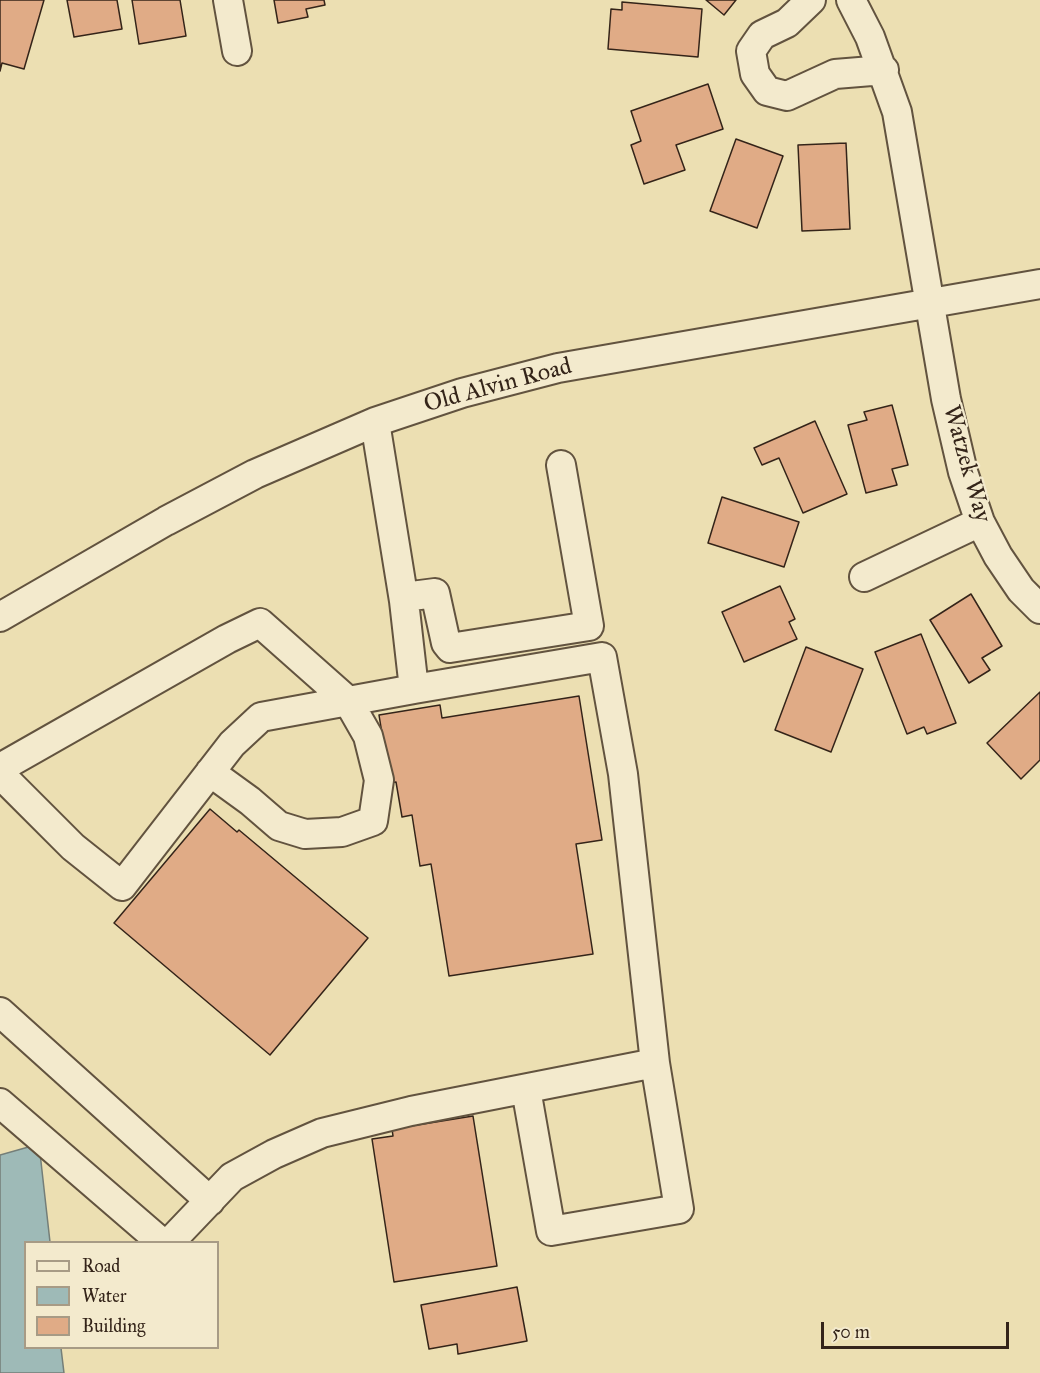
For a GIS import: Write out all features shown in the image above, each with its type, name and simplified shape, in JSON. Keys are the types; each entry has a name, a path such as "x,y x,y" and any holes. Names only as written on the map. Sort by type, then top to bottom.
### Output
{"street":[{"path":"228,0 237,51"},
{"path":"811,0 787,23 762,35 751,51 755,74 766,91 788,96 835,74 884,70"},
{"name":"Watzek Way","path":"851,0 884,70 897,112 946,399 963,472 980,522 998,556 1021,590 1040,609"},
{"name":"Old Alvin Road","path":"0,617 208,498 255,474 375,422 462,393 558,368 1040,284"},
{"path":"375,422 404,597 414,689"},
{"path":"561,465 595,659"},
{"path":"864,578 980,522"},
{"path":"404,597 435,593 446,643 450,648 589,626"},
{"path":"0,768 227,639 261,623 348,701 368,736 379,780 373,821 342,832 305,834 279,826 250,801 210,772"},
{"path":"0,774 73,847 122,886 232,744 261,717 602,657 623,774 655,1063 679,1209 551,1231 526,1089"},
{"path":"0,1012 210,1201"},
{"path":"171,1241 232,1177 274,1154 322,1133 411,1111 655,1063"},
{"path":"0,1103 160,1241"}],"water":[{"path":"39,1144 50,1241 24,1241 24,1349 61,1349 64,1373 0,1373 0,1155"}],"building":[{"path":"0,0 44,0 24,69 2,63 0,71"},
{"path":"67,0 117,0 122,29 74,37"},
{"path":"132,0 180,0 186,36 139,44"},
{"path":"274,0 324,0 325,5 306,9 308,17 278,23"},
{"path":"706,0 736,0 724,15"},
{"path":"622,2 702,9 698,57 608,49 611,9 622,10"},
{"path":"708,84 723,129 676,145 685,170 644,184 631,145 641,141 631,111"},
{"path":"736,139 783,156 757,228 710,211"},
{"path":"846,143 850,229 802,231 798,145"},
{"path":"892,405 908,465 892,469 897,485 866,493 848,425 867,420 864,412"},
{"path":"815,421 847,494 803,513 779,458 762,465 754,448"},
{"path":"722,497 799,522 784,567 708,543"},
{"path":"780,586 795,619 789,622 797,639 744,662 722,612"},
{"path":"971,594 1002,646 982,658 990,670 969,683 930,620"},
{"path":"921,634 956,723 927,734 924,727 907,734 875,652"},
{"path":"806,647 863,669 831,752 775,730"},
{"path":"1040,692 1040,760 1021,779 987,743"},
{"path":"579,696 602,840 576,844 593,954 449,976 431,864 420,866 412,815 402,817 396,782 390,783 379,715 440,705 442,718"},
{"path":"210,809 237,832 239,830 368,938 270,1055 114,923"},
{"path":"473,1116 497,1266 394,1282 372,1139 393,1136 392,1129"},
{"path":"517,1287 527,1341 458,1354 457,1344 429,1349 421,1305"}]}
